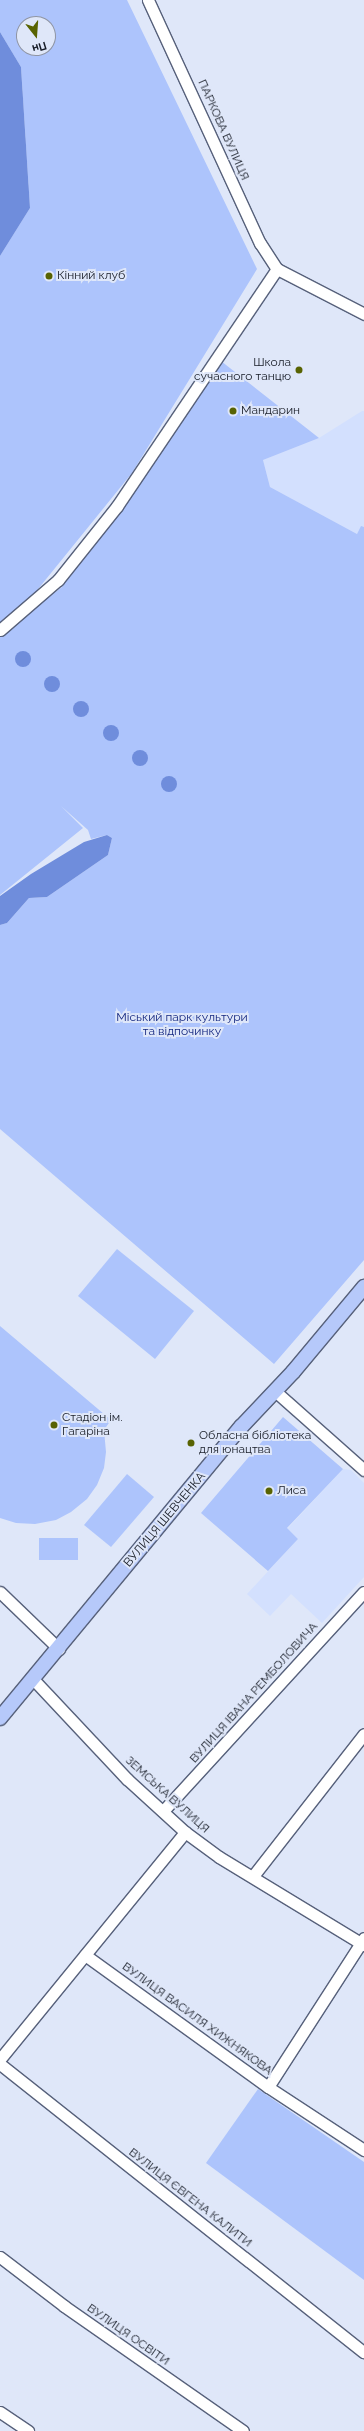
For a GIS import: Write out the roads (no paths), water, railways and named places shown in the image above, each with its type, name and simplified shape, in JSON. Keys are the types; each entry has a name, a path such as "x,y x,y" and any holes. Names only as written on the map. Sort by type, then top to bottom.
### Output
{"main road":[{"name":"ВУЛИЦЯ ШЕВЧЕНКА","path":"0,1718 241,1428 275,1391 364,1287"}],"street":[{"name":"ПАРКОВА ВУЛИЦЯ","path":"148,0 260,243 277,269"},
{"path":"0,630 58,580 134,481 277,269 364,314"},
{"path":"275,1391 364,1470"},
{"path":"0,1592 59,1648"},
{"name":"ВУЛИЦЯ ІВАНА РЕМБОЛОВИЧА","path":"163,1811 364,1592"},
{"name":"ЗЕМСЬКА ВУЛИЦЯ","path":"33,1679 127,1779 185,1832 219,1857 363,1942"},
{"path":"252,1876 364,1734"},
{"path":"0,2059 185,1832"},
{"name":"ВУЛИЦЯ ВАСИЛЯ ХИЖНЯКОВА","path":"85,1955 268,2087 363,1942"},
{"name":"ВУЛИЦЯ ЄВГЕНА КАЛИТИ","path":"0,2064 364,2352"},
{"path":"268,2087 364,2150"},
{"name":"ВУЛИЦЯ ОСВІТИ","path":"0,2257 59,2303 243,2431"},
{"path":"0,2412 28,2431"}],"place":[{"name":"Кінний клуб","path":"49,276"},
{"name":"Школа сучасного танцю","path":"299,370"},
{"name":"Мандарин","path":"233,411"},
{"name":"Стадіон ім. Гагаріна","path":"54,1425"},
{"name":"Обласна бібліотека для юнацтва","path":"191,1443"},
{"name":"Лиса","path":"269,1491"}],"park label":[{"name":"Міський парк культури та відпочинку","path":"182,1025"}]}
